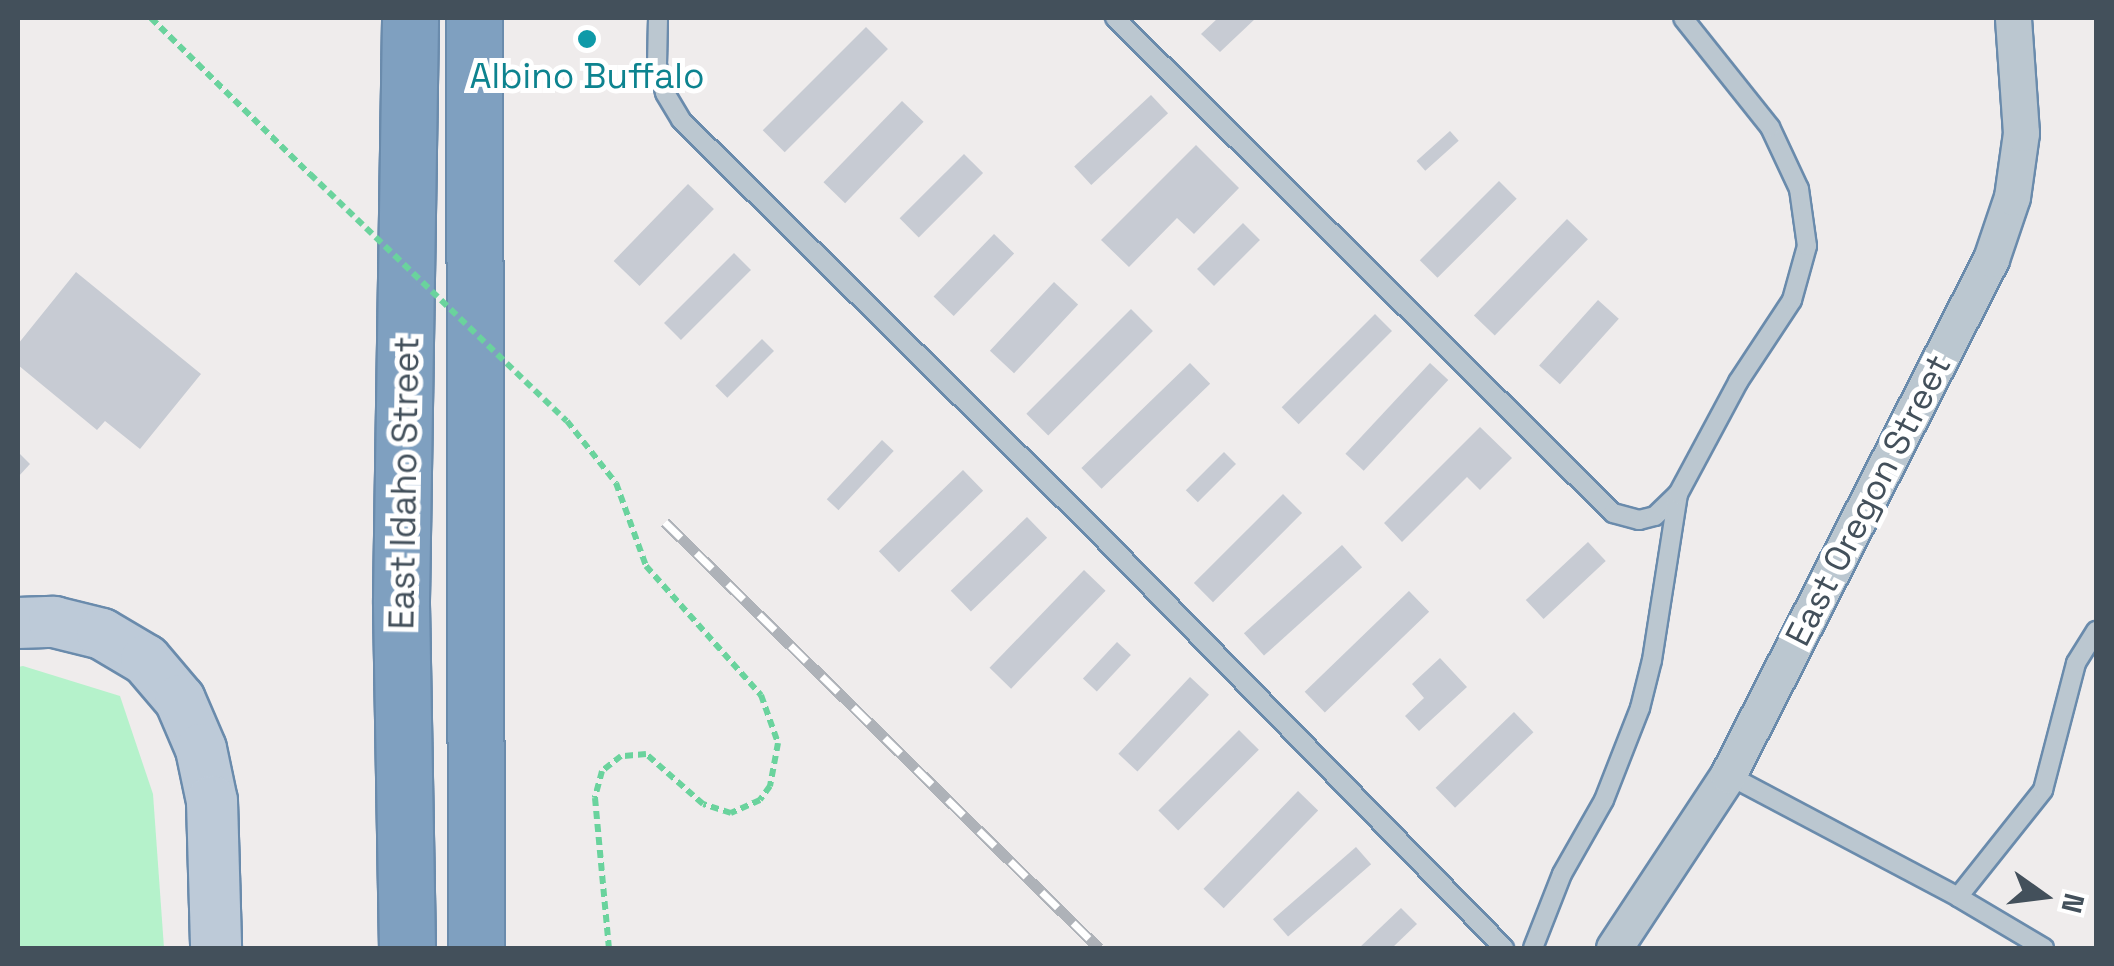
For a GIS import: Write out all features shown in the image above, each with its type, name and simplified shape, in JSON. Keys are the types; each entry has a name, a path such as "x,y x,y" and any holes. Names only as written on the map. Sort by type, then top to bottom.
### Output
{"highway":[{"name":"East Idaho Street","path":"407,948 401,600 410,18"},
{"name":"East Idaho Street","path":"474,18 476,948"}],"street":[{"name":"East Oregon Street","path":"1614,948 1728,775 1991,259 2012,197 2021,132 2013,18"},
{"path":"18,623 54,622 102,634 146,660 180,700 201,748 212,801 216,948"}],"lane":[{"path":"658,18 657,66 664,93 680,120 1093,528 1504,948"},
{"path":"1115,18 1614,512 1638,520 1655,516 1678,494 1738,382 1792,300 1808,246 1799,189 1770,127 1683,18"},
{"path":"1533,948 1562,874 1611,786 1640,708 1652,660 1678,494"},
{"path":"1958,896 2043,790 2076,663 2096,631"},
{"path":"1728,775 1958,896 2044,948"}],"path":[{"path":"151,18 567,421 610,474 646,566 761,695 778,742 770,786 760,800 731,812 703,804 646,754 621,756 602,771 596,814 609,948"}],"green space":[{"path":"18,667 120,696 153,794 164,948 18,948"}],"building":[{"path":"1218,18 1256,18 1220,52 1201,34"},
{"path":"866,27 888,49 785,152 763,130"},
{"path":"1151,95 1168,113 1091,185 1074,167"},
{"path":"902,101 924,122 845,203 824,182"},
{"path":"1450,131 1459,141 1425,171 1417,161"},
{"path":"1196,145 1239,188 1194,234 1177,218 1129,267 1101,240"},
{"path":"964,154 983,173 919,237 900,218"},
{"path":"1499,181 1517,199 1437,278 1420,260"},
{"path":"688,184 714,209 640,286 614,261"},
{"path":"1567,219 1588,239 1495,336 1474,315"},
{"path":"1243,223 1260,240 1214,286 1197,269"},
{"path":"994,234 1014,253 954,316 934,297"},
{"path":"734,253 751,270 681,340 664,323"},
{"path":"76,272 201,374 140,449 105,421 97,430 18,365 18,344"},
{"path":"1054,282 1078,305 1014,373 990,351"},
{"path":"1598,300 1619,319 1560,384 1539,365"},
{"path":"1131,309 1153,331 1048,436 1026,414"},
{"path":"1375,314 1392,331 1299,424 1282,407"},
{"path":"762,339 774,351 727,398 715,386"},
{"path":"1190,363 1210,384 1102,489 1081,468"},
{"path":"1430,363 1448,380 1364,471 1345,454"},
{"path":"1480,427 1512,458 1480,490 1467,477 1402,542 1384,523"},
{"path":"882,440 894,451 838,510 827,499"},
{"path":"18,452 30,464 18,477"},
{"path":"1224,452 1236,464 1198,502 1186,490"},
{"path":"963,470 983,491 899,572 879,551"},
{"path":"1283,494 1302,513 1213,602 1194,583"},
{"path":"1027,517 1047,538 971,611 951,591"},
{"path":"1588,542 1606,561 1544,619 1526,600"},
{"path":"1342,545 1362,567 1264,656 1244,633"},
{"path":"1084,570 1106,591 1011,689 990,668"},
{"path":"1409,591 1429,612 1325,713 1305,692"},
{"path":"1117,642 1131,655 1097,692 1083,679"},
{"path":"1440,658 1467,687 1419,731 1405,716 1424,698 1412,684"},
{"path":"1190,677 1209,695 1137,772 1118,754"},
{"path":"1514,712 1533,732 1455,808 1436,788"},
{"path":"1239,730 1259,750 1178,830 1158,811"},
{"path":"1298,791 1318,810 1224,908 1204,889"},
{"path":"1356,847 1371,864 1288,937 1273,919"},
{"path":"1401,908 1417,924 1392,948 1359,948"}],"railway":[{"path":"665,522 1099,948"}],"place":[{"name":"Albino Buffalo","path":"587,39"}]}
